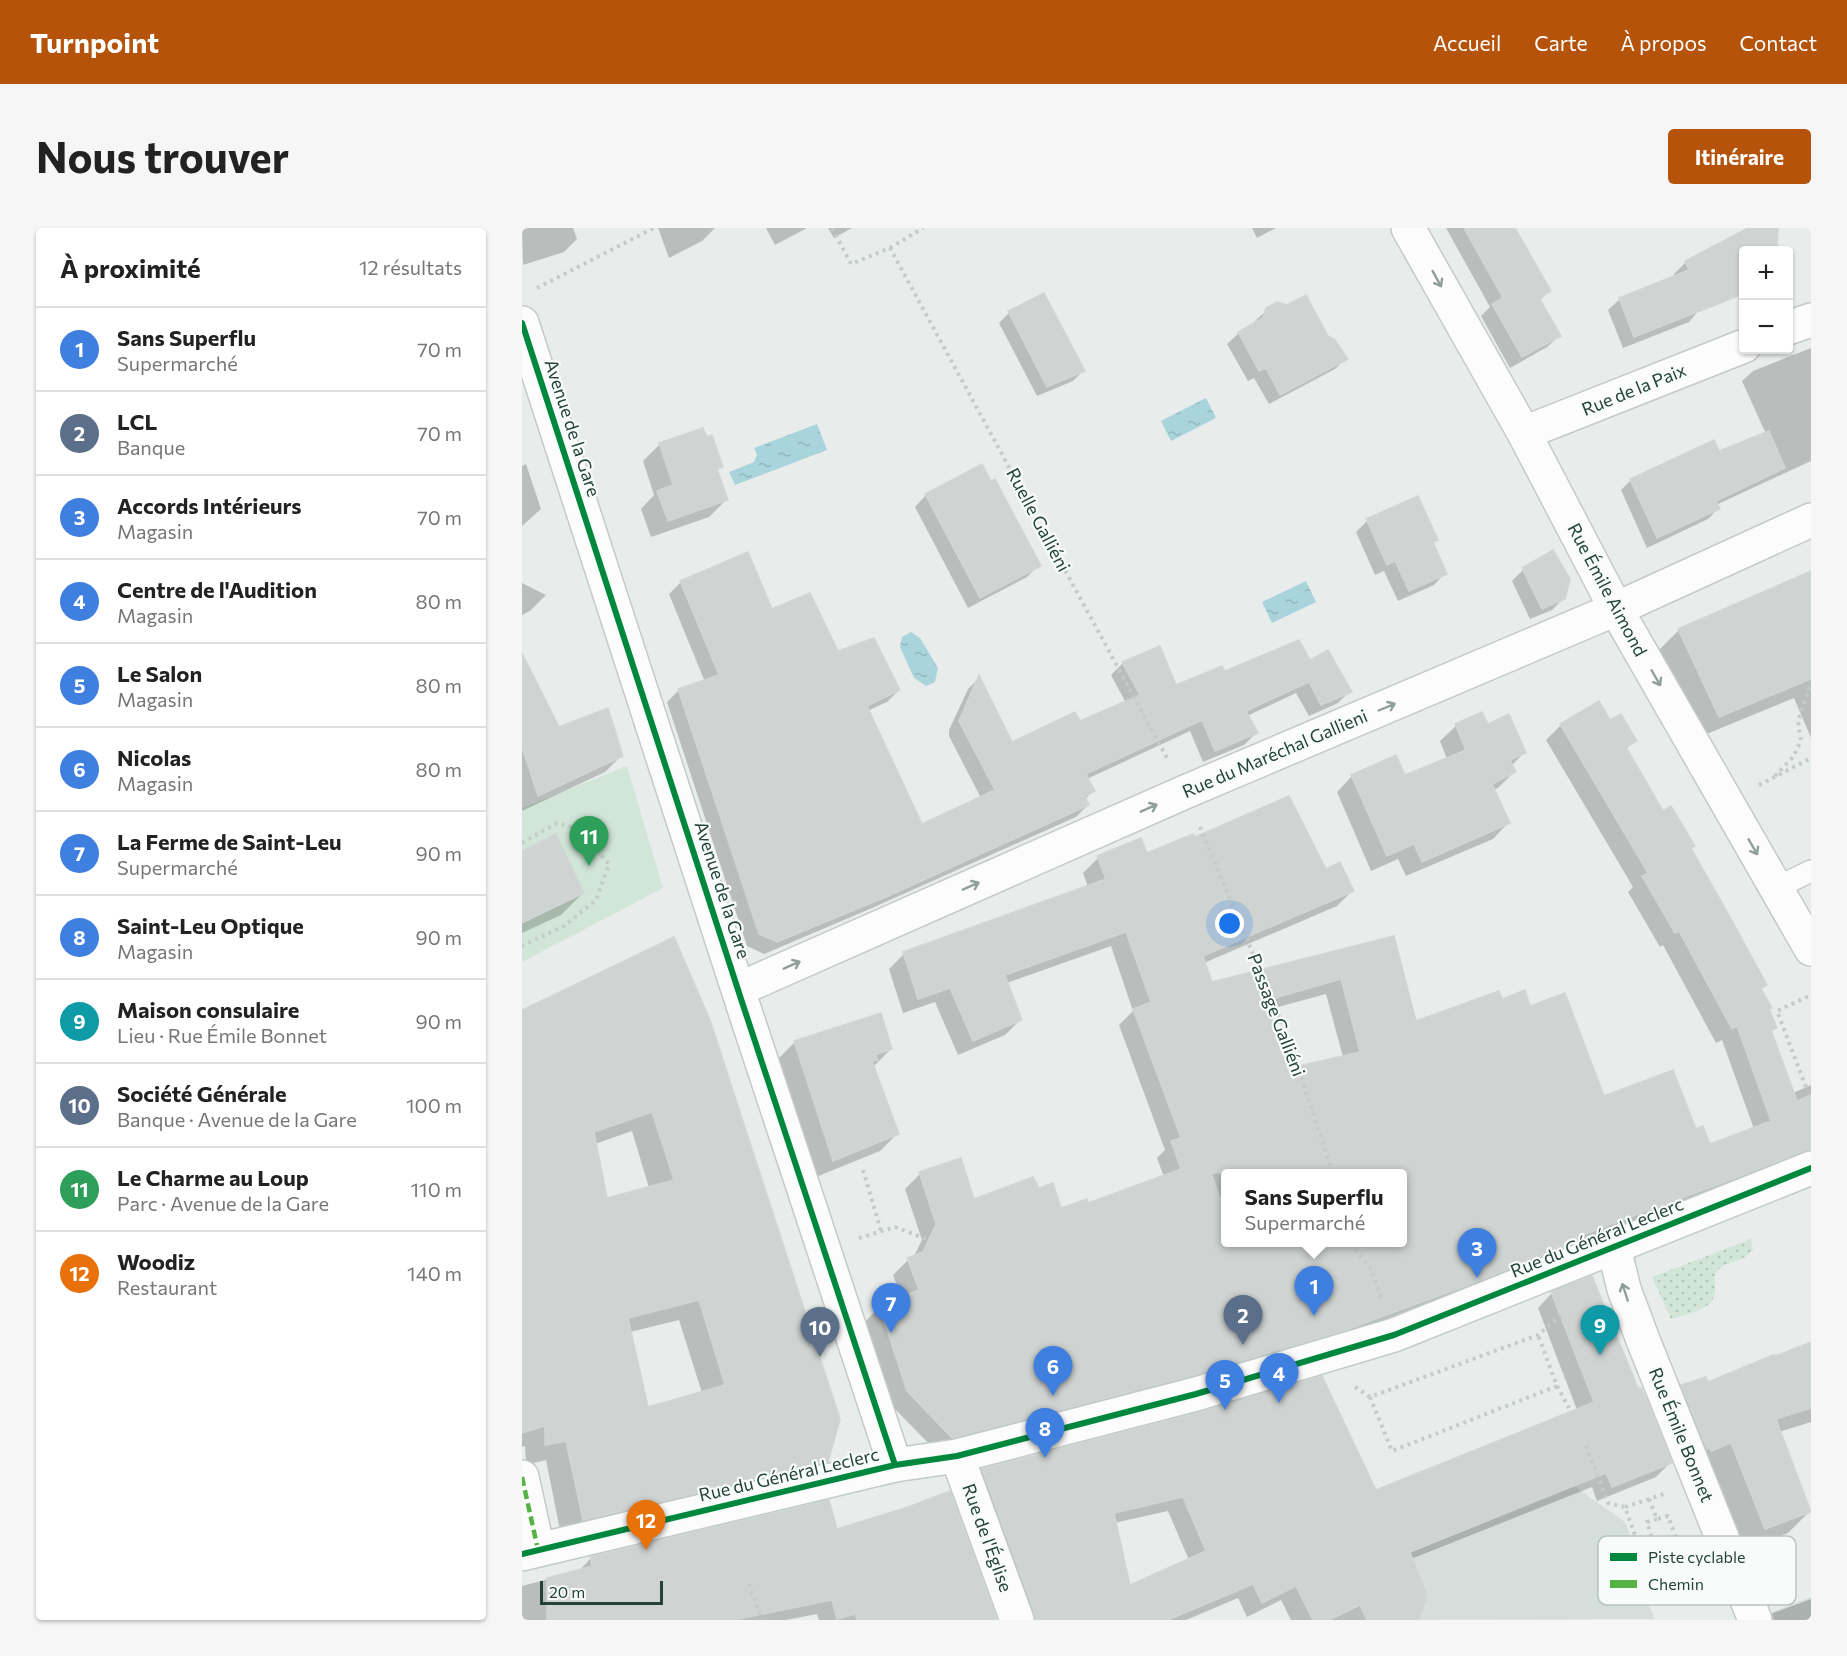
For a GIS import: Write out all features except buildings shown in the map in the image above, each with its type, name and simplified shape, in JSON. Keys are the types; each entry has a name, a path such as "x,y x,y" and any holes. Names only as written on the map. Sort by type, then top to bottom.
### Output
{"street":[{"name":"Rue Émile Aimond","path":"1408,228 1524,433 1616,609 1811,949"},
{"path":"1793,326 1811,320"},
{"name":"Avenue de la Gare","path":"522,323 824,1251 896,1465"},
{"name":"Rue de la Paix","path":"1524,433 1739,348"},
{"name":"Rue du Maréchal Gallieni","path":"739,988 1185,792 1616,609 1811,520"},
{"name":"Rue du Général Leclerc","path":"530,1552 896,1465 957,1456 1196,1394 1314,1359 1394,1335 1811,1168"},
{"name":"Rue Émile Bonnet","path":"1614,1248 1624,1289 1652,1337 1724,1536"},
{"name":"Rue de l'Église","path":"957,1456 1017,1620"},
{"path":"522,1477 530,1552"},
{"name":"Rue Émile Bonnet","path":"1750,1605 1755,1620"}],"lane":[{"path":"1776,888 1811,871"}],"path":[{"path":"532,290 654,228"},
{"path":"832,228 851,264 890,248 923,228"},
{"path":"1775,777 1793,757 1801,741 1798,721 1811,684"},
{"path":"1726,801 1811,758"},
{"path":"522,843 557,823 578,829 609,864 596,900 564,926 522,946"},
{"path":"1806,1087 1777,1011 1811,995"},
{"path":"863,1170 881,1231"},
{"path":"824,1251 895,1227 929,1240"},
{"path":"1355,1247 1371,1269 1394,1335"},
{"path":"1370,1397 1538,1335 1561,1315"},
{"path":"1538,1335 1557,1386 1569,1408"},
{"path":"1314,1359 1370,1397 1392,1451 1557,1386"},
{"path":"1586,1446 1608,1503 1625,1507 1635,1536"},
{"path":"1651,1536 1647,1522 1657,1519"},
{"path":"749,1584 762,1620"}],"shaded area":[{"path":"1548,1423 1574,1486 1625,1522 1630,1536 1598,1536 1598,1605 1649,1605 1655,1619 1367,1620 1345,1575"},
{"path":"1811,1597 1811,1620 1775,1620 1772,1612 1796,1605 1796,1603"}],"green space":[{"path":"627,766 663,888 522,962 522,808"},
{"path":"1751,1239 1753,1250 1749,1254 1724,1265 1717,1271 1715,1295 1706,1307 1671,1319 1652,1277"}],"water":[{"path":"1206,398 1216,418 1171,441 1161,421"},
{"path":"817,424 827,450 735,485 729,472 754,462 757,455 754,448"},
{"path":"1306,581 1316,602 1272,623 1262,602"},
{"path":"911,632 920,638 938,668 935,682 926,686 914,678 900,647 902,637"}],"marked path":[{"path":"522,1477 538,1550"}],"cycle path":[{"path":"522,323 895,1465"},
{"path":"522,1554 895,1465 957,1456 1196,1394 1394,1335 1811,1168"}],"place":[{"name":"Le Charme au Loup","path":"589,866"},
{"name":"Accords Intérieurs","path":"1477,1278"},
{"name":"Sans Superflu","path":"1314,1316"},
{"name":"La Ferme de Saint-Leu","path":"891,1333"},
{"name":"LCL","path":"1243,1345"},
{"name":"Maison consulaire","path":"1600,1355"},
{"name":"Société Générale","path":"820,1357"},
{"name":"Nicolas","path":"1053,1396"},
{"name":"Centre de l'Audition","path":"1279,1403"},
{"name":"Le Salon","path":"1225,1410"},
{"name":"Saint-Leu Optique","path":"1045,1458"},
{"name":"Woodiz","path":"646,1550"}]}
